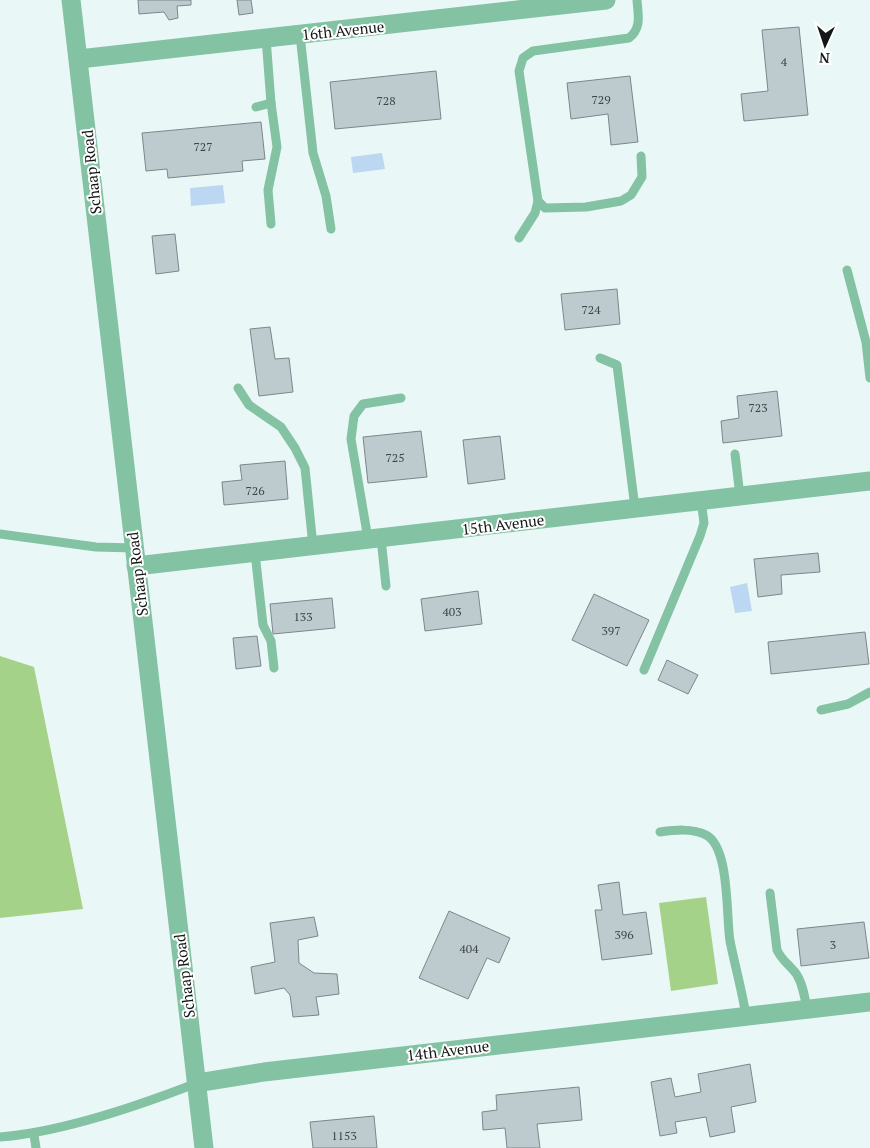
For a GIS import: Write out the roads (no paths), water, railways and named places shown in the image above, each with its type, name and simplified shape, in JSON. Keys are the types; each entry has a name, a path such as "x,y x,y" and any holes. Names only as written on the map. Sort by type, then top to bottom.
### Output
{"street":[{"name":"Schaap Road","path":"71,0 204,1148"},
{"name":"16th Avenue","path":"78,59 606,0"},
{"name":"15th Avenue","path":"135,557 254,553 870,481"},
{"name":"14th Avenue","path":"197,1083 264,1072 870,1002"}],"lane":[{"path":"519,238 535,212 538,202 519,71 523,58 533,51 629,38 635,34 639,22 637,0"},
{"path":"300,35 313,153 326,196 331,229"},
{"path":"266,38 277,147 268,190 271,224"},
{"path":"256,107 272,102"},
{"path":"538,202 545,208 621,202 634,192 642,177 641,156"},
{"path":"847,270 866,342 870,378"},
{"path":"600,358 617,365 635,508"},
{"path":"238,388 249,405 281,427 305,468 313,546"},
{"path":"386,586 351,439 354,416 363,404 401,398"},
{"path":"734,454 740,496"},
{"path":"644,670 700,536 704,523 701,500"},
{"path":"0,534 96,547 135,557"},
{"path":"254,553 263,624 271,641 274,668"},
{"path":"821,710 848,704 870,692"},
{"path":"660,832 682,830 706,835 714,843 722,867 730,940 746,1016"},
{"path":"770,893 777,950 780,958 796,974 801,982 807,1010"},
{"name":"14th Avenue","path":"0,1138 34,1135 161,1097 197,1083"},
{"path":"34,1135 36,1148"}],"water":[{"path":"382,153 385,169 353,173 351,157"},
{"path":"223,185 225,203 191,206 190,188"},
{"path":"747,583 752,611 735,613 730,587"}]}
